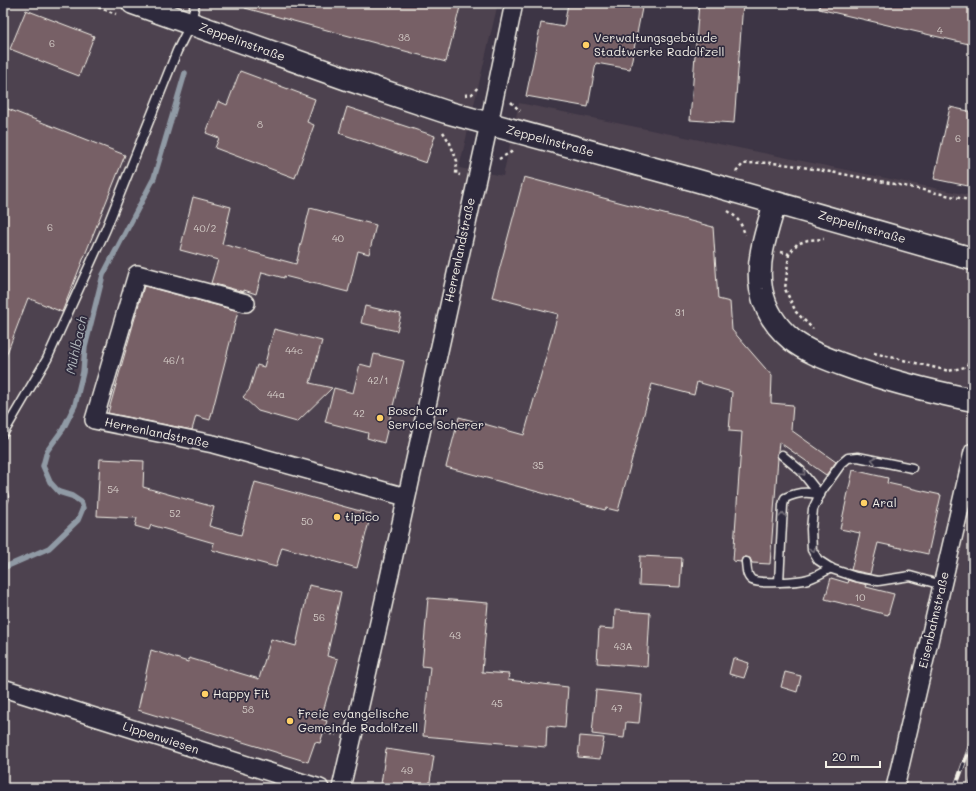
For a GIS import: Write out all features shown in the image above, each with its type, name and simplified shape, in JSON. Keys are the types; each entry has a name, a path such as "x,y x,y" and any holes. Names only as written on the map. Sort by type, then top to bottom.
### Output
{"main road":[{"name":"Zeppelinstraße","path":"134,3 193,13 347,79 446,112 973,259"},
{"path":"775,203 763,247 760,268 761,289 768,311 776,324 792,340 818,355 897,383 973,400"}],"street":[{"name":"Herrenlandstraße","path":"341,788 383,606 489,124 514,3"},
{"name":"Herrenlandstraße","path":"246,303 136,274 94,420 213,444 406,497"},
{"name":"Eisenbahnstraße","path":"895,788 973,452"},
{"name":"Lippenwiesen","path":"3,688 320,788"}],"lane":[{"path":"3,434 47,359 106,229 193,13"},
{"path":"782,455 801,471 820,495"},
{"path":"912,468 858,457 848,458 841,464 820,495 813,509 811,529 812,550 818,560 831,568 856,577 878,582 910,576 942,585"},
{"path":"779,582 783,505 785,498 799,493 810,492 820,495"},
{"path":"3,494 3,501"},
{"path":"746,562 747,573 752,580 760,582 796,582 810,579 831,568"}],"path":[{"path":"441,128 450,143 457,161 456,174 476,178"},
{"path":"513,151 520,153"},
{"path":"736,172 743,164 755,162 782,164 916,188 973,201"},
{"path":"725,209 736,216 742,226 746,242 789,254"},
{"path":"816,331 796,312 785,290 789,254 797,244 808,240 827,239"},
{"path":"872,352 949,371 965,367 973,358"}],"shaded area":[{"path":"3,3 498,3 459,168 503,176 519,103 973,196 973,788 3,788"}],"building":[{"path":"246,3 461,3 446,62 245,8"},
{"name":"Verwaltungsgebäude Stadtwerke Radolfzell","path":"568,3 643,3 630,69 596,63 588,107 526,96 541,23 564,27"},
{"path":"699,3 743,3 734,123 690,120"},
{"path":"820,3 973,3 973,45 819,9"},
{"path":"26,10 94,36 79,76 10,49"},
{"path":"240,71 315,99 307,122 314,125 295,178 215,148 219,138 206,133 218,101 227,105"},
{"path":"3,107 125,155 62,312 28,298 4,361 3,361"},
{"path":"347,107 435,136 426,163 339,133"},
{"path":"950,107 973,112 973,187 934,179"},
{"path":"524,177 713,227 718,299 730,302 732,330 772,376 771,403 793,405 791,430 836,462 826,475 779,442 770,564 752,563 750,558 746,557 742,558 741,562 733,561 742,432 729,431 732,392 697,382 694,395 652,384 618,511 606,508 605,510 446,467 459,417 524,435 558,314 492,297"},
{"path":"193,197 231,207 222,244 296,264 310,208 376,225 369,254 358,251 348,292 262,272 256,294 211,283 218,260 180,250"},
{"path":"144,286 238,311 210,420 196,416 192,430 108,413"},
{"path":"365,306 401,314 397,331 361,323"},
{"path":"274,329 322,341 310,383 332,388 297,422 258,411 243,397 249,390 257,365 264,367"},
{"path":"374,354 404,361 384,443 367,438 368,433 325,422 334,388 353,393 360,364 371,367"},
{"path":"100,459 144,461 143,487 214,507 209,526 241,535 255,482 371,514 357,568 282,547 276,567 212,550 214,543 151,525 149,530 135,526 137,518 97,516"},
{"path":"853,470 888,478 887,483 941,495 928,554 878,543 870,574 851,570 860,533 840,529"},
{"path":"640,556 682,558 680,587 639,585"},
{"path":"831,578 848,583 849,580 867,585 866,587 894,594 888,615 825,599"},
{"path":"309,585 341,592 327,656 338,659 321,719 327,721 320,743 315,742 308,762 138,710 151,650 188,662 189,658 259,679 271,639 296,646"},
{"path":"428,598 488,603 482,672 509,674 508,680 568,687 565,728 547,726 546,747 423,736 430,667 422,666"},
{"path":"615,610 650,613 647,667 597,663 599,628 614,629"},
{"path":"733,658 749,663 744,678 729,674"},
{"path":"785,672 801,676 797,692 781,687"},
{"path":"596,690 642,695 639,723 626,722 624,738 592,734"},
{"path":"580,736 604,738 600,759 578,757"},
{"path":"386,749 434,756 429,788 411,788 381,784"}],"waterway":[{"name":"Mühlbach","path":"3,568 49,548 78,520 83,508 81,502 72,496 59,492 50,482 43,466 47,451 63,429 75,405 83,372 85,347 103,275 154,178 185,73"}],"railway":[{"path":"955,788 973,738"},
{"path":"970,788 973,779"}],"place":[{"name":"Verwaltungsgebäude Stadtwerke Radolfzell","path":"586,45"},
{"name":"Bosch Car Service Scherer","path":"380,418"},
{"name":"Aral","path":"864,503"},
{"name":"tipico","path":"337,517"},
{"name":"Happy Fit","path":"205,694"},
{"name":"Freie evangelische Gemeinde Radolfzell","path":"290,721"}]}
